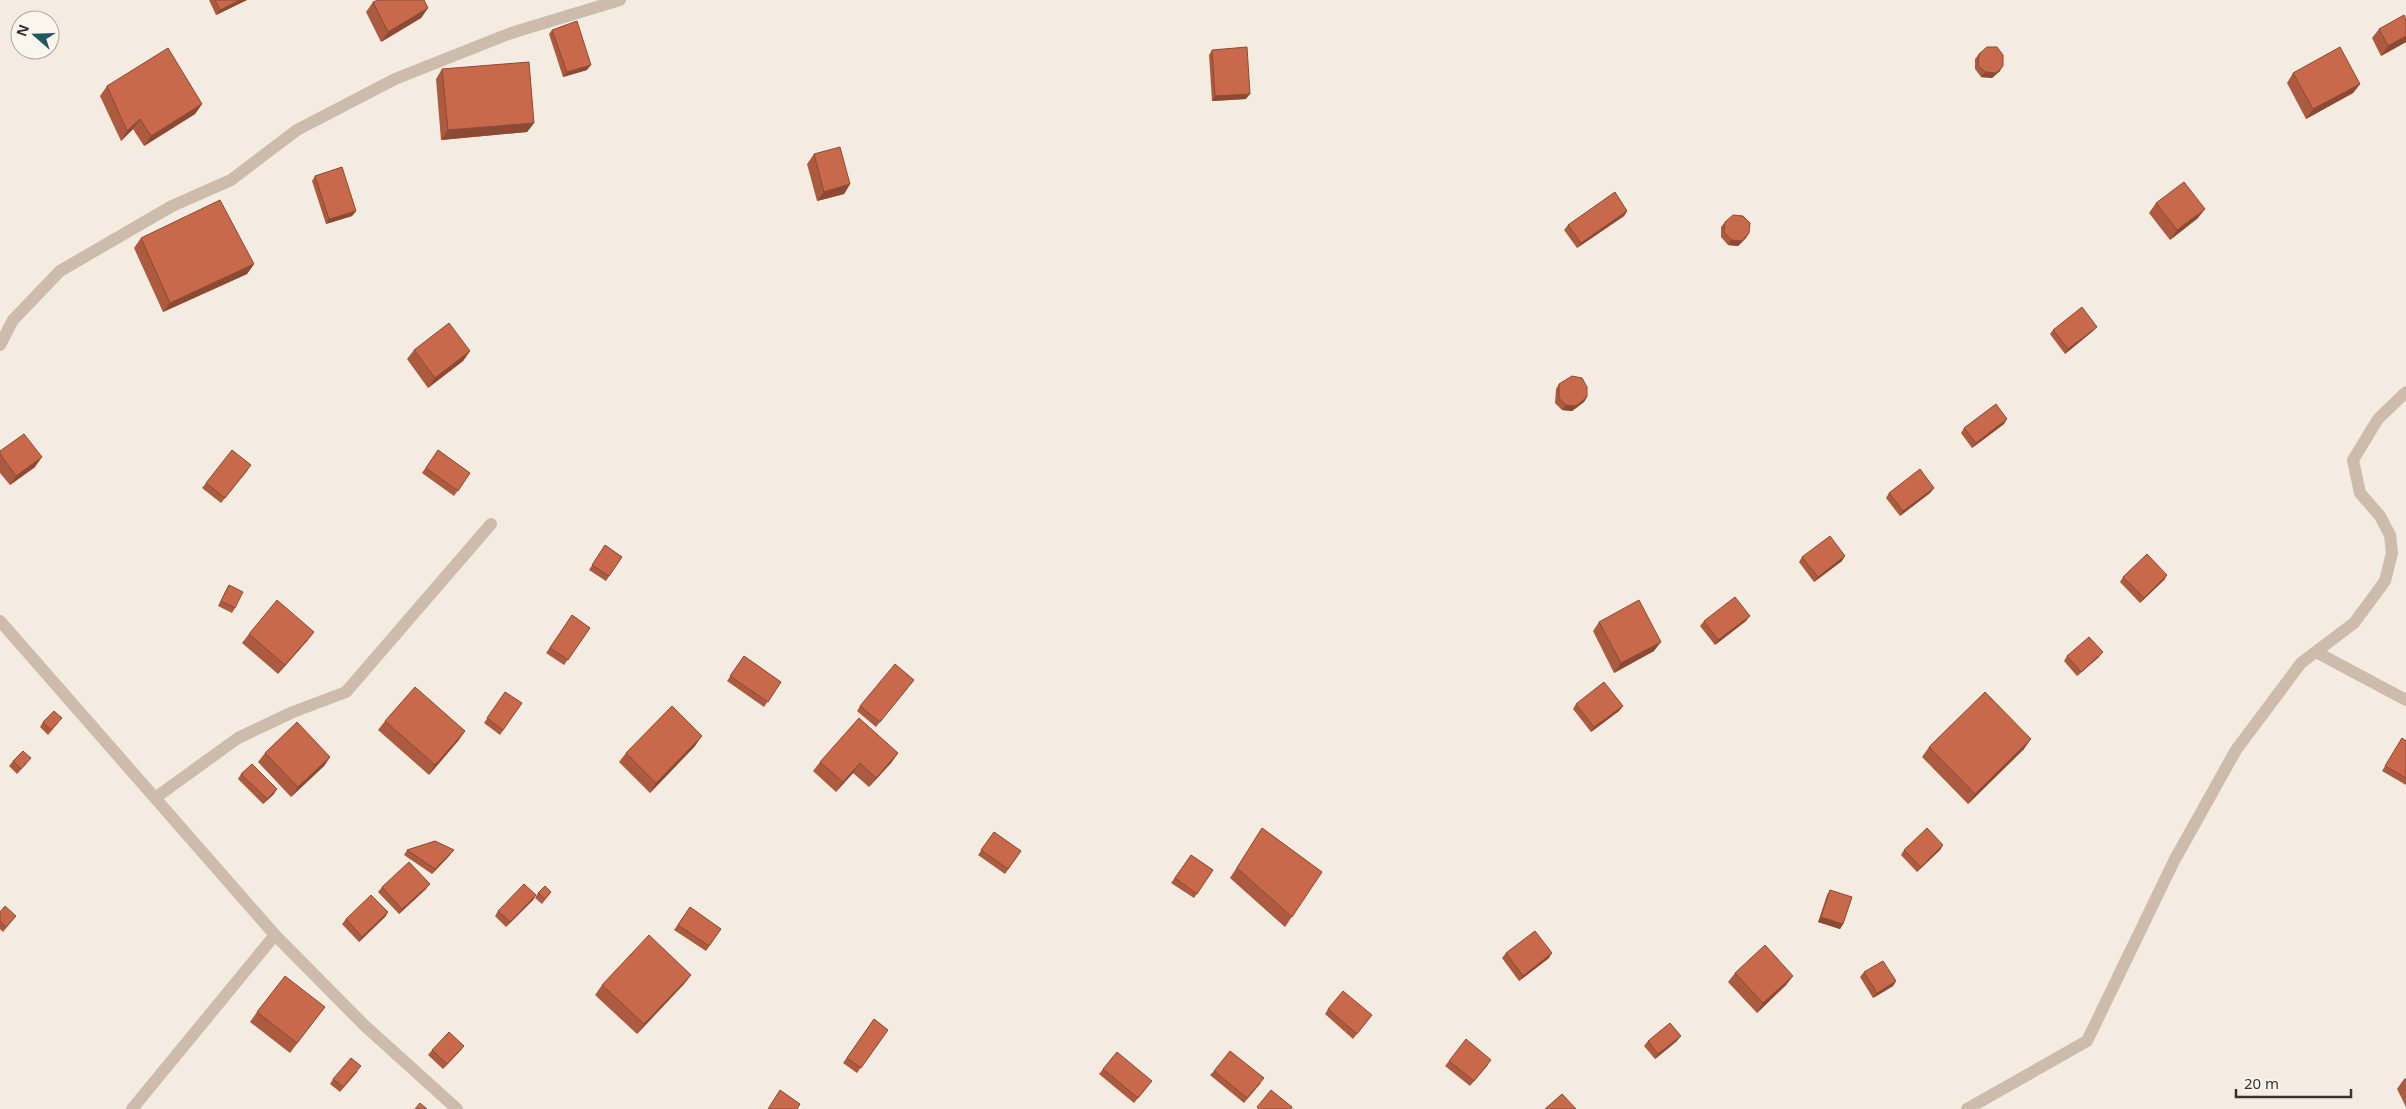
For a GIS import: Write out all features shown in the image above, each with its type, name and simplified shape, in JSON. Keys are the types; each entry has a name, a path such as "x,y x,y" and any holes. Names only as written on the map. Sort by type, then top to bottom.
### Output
{"street":[{"path":"0,345 13,320 60,271 172,206 231,180 297,130 404,75 511,33 620,0"},
{"path":"1967,1109 2087,1041 2174,861 2236,750 2301,663 2354,623 2385,581 2392,553 2390,535 2380,516 2360,493 2353,460 2378,420 2406,392"},
{"path":"155,798 238,738 293,712 346,692 491,524"},
{"path":"0,621 275,935 364,1025 457,1109"},
{"path":"2316,652 2406,700"},
{"path":"132,1109 275,935"}],"building":[{"path":"215,0 240,0 220,10"},
{"path":"378,0 424,0 428,8 388,32 373,2"},
{"path":"2404,15 2406,19 2406,36 2388,46 2379,29"},
{"path":"577,21 591,65 567,72 552,30"},
{"path":"1247,47 1250,94 1215,96 1212,50"},
{"path":"1987,47 1997,47 2003,55 2003,66 1996,73 1985,72 1978,65 1979,54"},
{"path":"2340,47 2360,84 2313,109 2293,73"},
{"path":"168,48 202,104 151,136 140,119 127,131 107,86"},
{"path":"529,62 534,123 448,130 442,69"},
{"path":"840,147 850,184 824,192 814,154"},
{"path":"342,167 356,211 329,219 315,176"},
{"path":"2184,182 2205,209 2177,230 2156,203"},
{"path":"1615,192 1627,211 1581,243 1568,225"},
{"path":"220,200 254,264 170,303 141,238"},
{"path":"1733,215 1743,216 1750,223 1749,233 1742,241 1731,240 1724,232 1725,222"},
{"path":"2082,307 2097,327 2068,349 2053,330"},
{"path":"449,323 470,351 435,378 414,350"},
{"path":"1572,376 1582,378 1587,387 1587,397 1576,406 1566,405 1559,398 1559,384"},
{"path":"1996,404 2007,419 1976,443 1964,428"},
{"path":"24,434 42,457 16,476 0,454 0,451"},
{"path":"232,450 251,465 225,498 206,483"},
{"path":"438,450 470,473 458,491 426,468"},
{"path":"1920,469 1934,488 1903,511 1889,493"},
{"path":"1830,536 1845,556 1818,577 1802,557"},
{"path":"605,545 622,557 609,576 592,565"},
{"path":"2147,554 2167,575 2144,598 2123,577"},
{"path":"229,585 243,592 235,608 221,601"},
{"path":"1735,597 1750,616 1718,640 1704,621"},
{"path":"277,600 314,632 285,665 249,634"},
{"path":"1639,600 1661,642 1621,663 1599,622"},
{"path":"572,615 590,628 568,660 550,648"},
{"path":"2089,637 2103,652 2081,672 2067,656"},
{"path":"744,656 781,682 768,702 730,676"},
{"path":"895,664 914,680 880,722 860,706"},
{"path":"1604,682 1623,706 1594,727 1576,704"},
{"path":"415,687 465,731 435,765 385,721"},
{"path":"505,692 522,703 503,730 487,718"},
{"path":"1985,692 2031,739 1975,794 1929,747"},
{"path":"672,706 702,736 656,783 626,753"},
{"path":"54,711 62,718 51,730 43,722"},
{"path":"859,718 898,753 876,778 860,763 843,782 820,762"},
{"path":"297,722 330,757 298,787 265,753"},
{"path":"2402,738 2406,741 2406,778 2385,766"},
{"path":"23,751 31,758 21,769 13,761"},
{"path":"252,764 277,789 267,799 241,774"},
{"path":"1262,828 1322,872 1292,917 1237,868"},
{"path":"1927,828 1943,845 1921,867 1904,850"},
{"path":"994,832 1021,851 1008,869 981,850"},
{"path":"435,841 454,850 435,869 407,850"},
{"path":"1191,855 1213,870 1197,894 1175,878"},
{"path":"409,862 430,884 402,909 382,887"},
{"path":"524,884 536,895 510,922 498,911"},
{"path":"545,886 551,892 545,899 538,893"},
{"path":"1830,890 1852,897 1843,924 1821,917"},
{"path":"371,895 388,912 362,937 346,919"},
{"path":"5,906 16,916 6,927 0,921 0,912"},
{"path":"690,907 721,929 709,946 678,925"},
{"path":"1535,931 1552,953 1523,976 1506,953"},
{"path":"649,935 691,975 644,1024 602,985"},
{"path":"1765,945 1793,976 1763,1003 1735,973"},
{"path":"1883,961 1896,981 1877,993 1864,972"},
{"path":"285,976 325,1007 297,1043 257,1012"},
{"path":"1343,991 1372,1015 1357,1034 1328,1009"},
{"path":"874,1019 888,1030 861,1068 847,1058"},
{"path":"1670,1023 1681,1036 1658,1054 1648,1041"},
{"path":"449,1032 464,1046 447,1064 432,1050"},
{"path":"1466,1039 1491,1060 1474,1081 1449,1061"},
{"path":"1230,1051 1264,1078 1247,1098 1214,1071"},
{"path":"1117,1052 1152,1081 1138,1098 1103,1069"},
{"path":"351,1058 361,1066 343,1087 333,1079"},
{"path":"780,1090 800,1104 797,1109 768,1109"},
{"path":"1271,1090 1292,1107 1291,1109 1259,1109 1257,1107"},
{"path":"1562,1094 1576,1109 1545,1109"},
{"path":"420,1103 427,1109 415,1109"}]}
